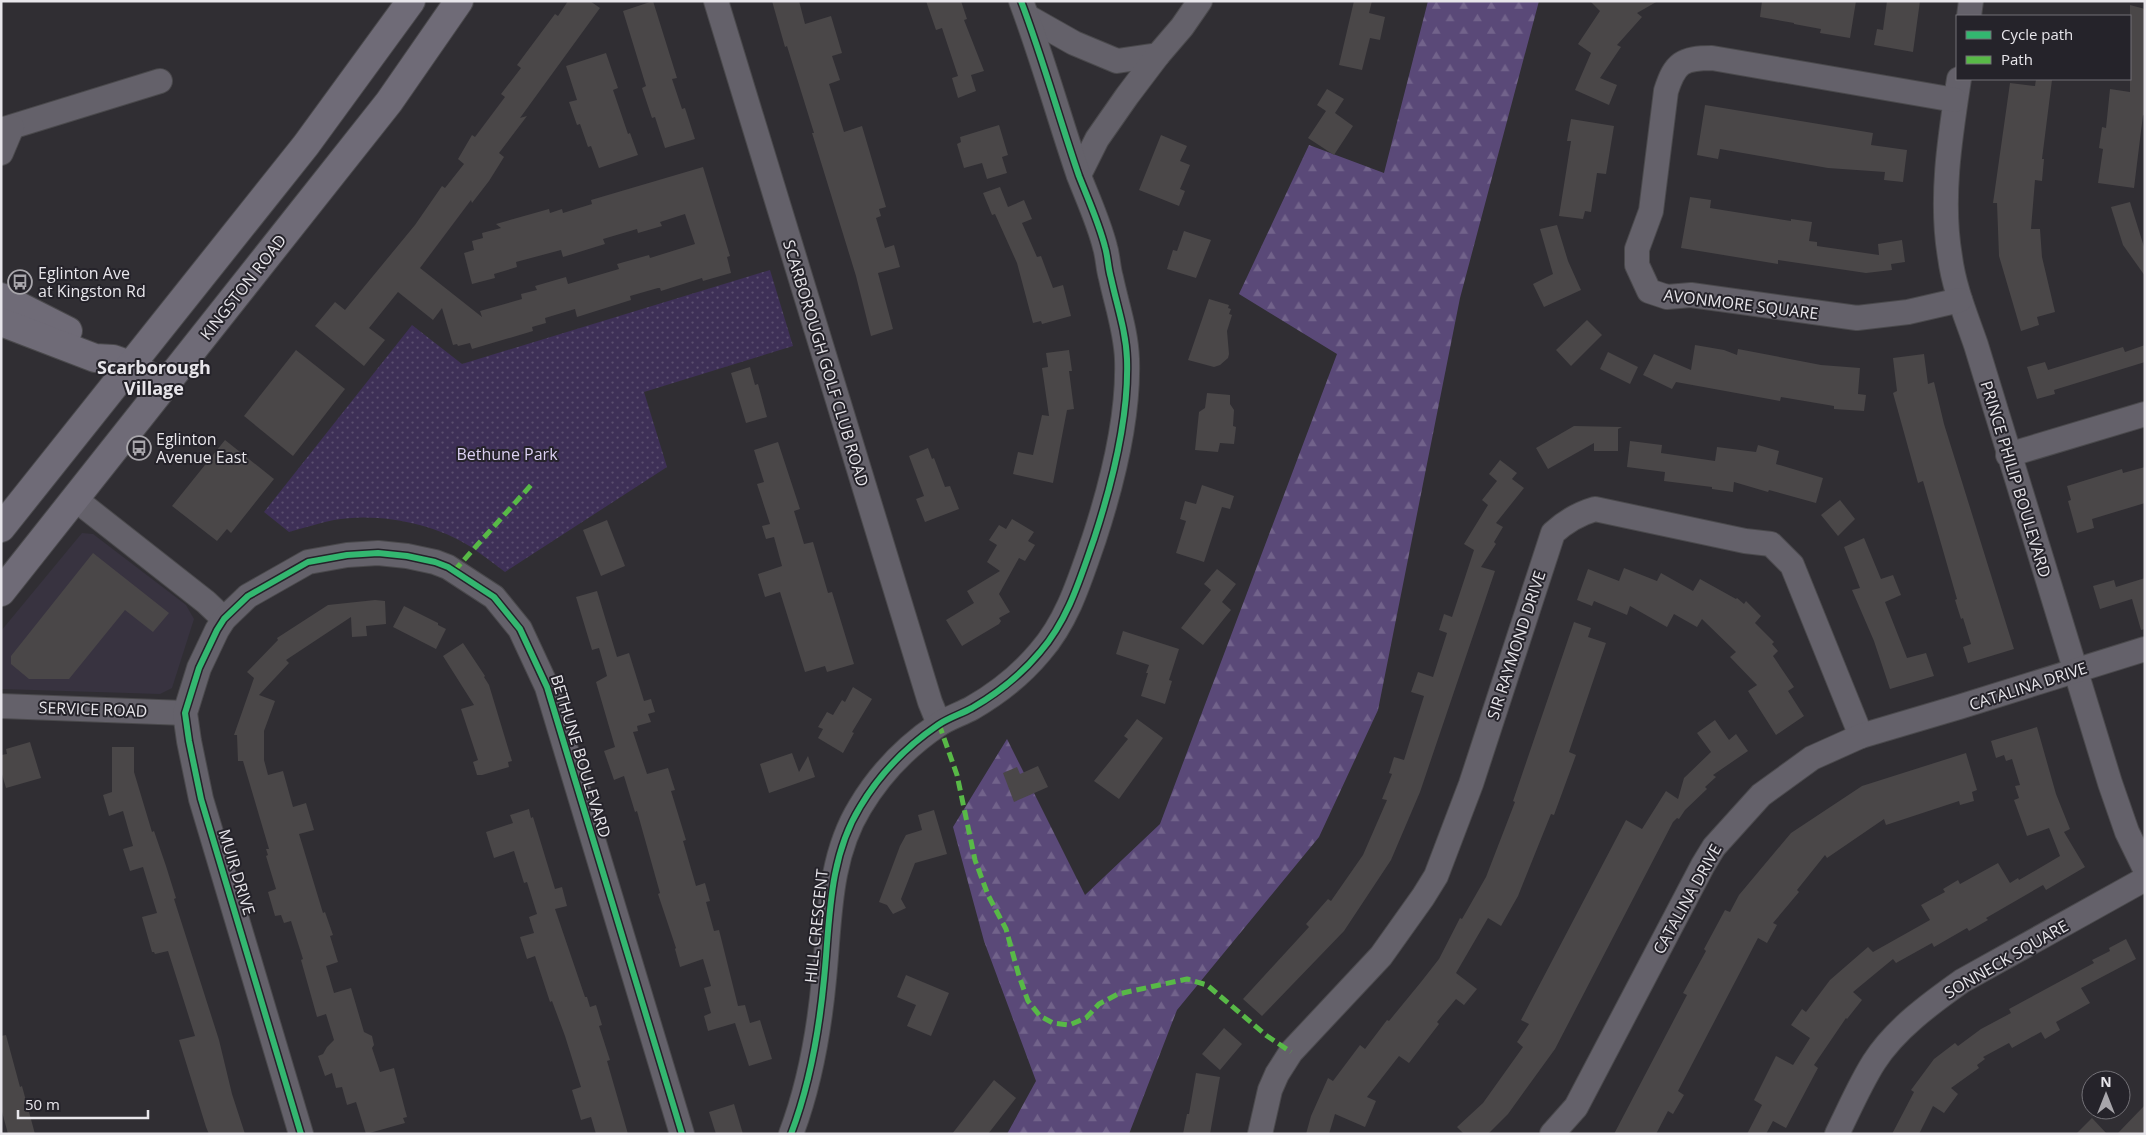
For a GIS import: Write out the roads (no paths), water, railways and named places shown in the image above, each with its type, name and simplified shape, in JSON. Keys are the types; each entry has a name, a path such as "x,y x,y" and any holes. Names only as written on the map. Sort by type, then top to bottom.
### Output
{"main road":[{"path":"1,528 121,362 306,145 411,1"},
{"name":"KINGSTON ROAD","path":"1,592 388,102 459,1"},
{"path":"1,297 103,348 121,362 166,385"},
{"path":"1,322 95,358 121,362"}],"street":[{"name":"SCARBOROUGH GOLF CLUB ROAD","path":"716,1 930,702 939,724"},
{"path":"1079,175 1097,140 1158,55 1182,27 1200,1"},
{"path":"1969,15 1971,1"},
{"name":"HILL CRESCENT","path":"791,1134 807,1086 816,1042 824,981 832,889 836,866 844,842 860,808 886,771 903,754 939,724 998,693 1027,668 1049,642 1075,594 1104,509 1123,423 1126,386 1125,332 1110,277 1106,248 1079,175 1025,9"},
{"path":"1025,9 1074,44 1117,61 1158,55"},
{"name":"AVONMORE SQUARE","path":"1957,89 1712,58 1696,58 1680,63 1672,73 1666,91 1651,211 1637,249 1637,265 1649,291 1667,297 1691,295 1857,318 1908,312 1960,300"},
{"path":"1,153 7,128 160,81"},
{"name":"PRINCE PHILIP BOULEVARD","path":"1957,89 1946,212 1950,258 1960,300 1979,354 2008,455 2110,783 2127,832 2145,869"},
{"path":"2008,455 2145,414"},
{"path":"76,499 206,602 224,619"},
{"name":"SIR RAYMOND DRIVE","path":"1260,1134 1270,1090 1291,1052 1381,956 1424,897 1436,876 1472,784 1553,533 1566,521 1595,509 1745,541 1771,544 1792,565 1861,736"},
{"name":"BETHUNE BOULEVARD","path":"224,619 248,596 300,566 308,562 347,555 378,553 435,562 476,584 494,597 520,629 547,687 682,1134"},
{"name":"MUIR DRIVE","path":"224,619 199,668 184,713 201,799 301,1134"},
{"name":"CATALINA DRIVE","path":"1552,1134 1576,1107 1690,886 1714,847 1761,794 1812,758 1861,736 2145,649"},
{"name":"SERVICE ROAD","path":"1,706 184,713"},
{"name":"SONNECK SQUARE","path":"1837,1134 1874,1062 1891,1041 1940,996 1962,981 2145,879"}],"place":[{"name":"Eglinton Ave at Kingston Rd","path":"20,282"},
{"name":"Eglinton Avenue East","path":"139,448"}],"district":[{"name":"Scarborough Village","path":"154,377"}],"park label":[{"name":"Bethune Park","path":"507,454"}]}
